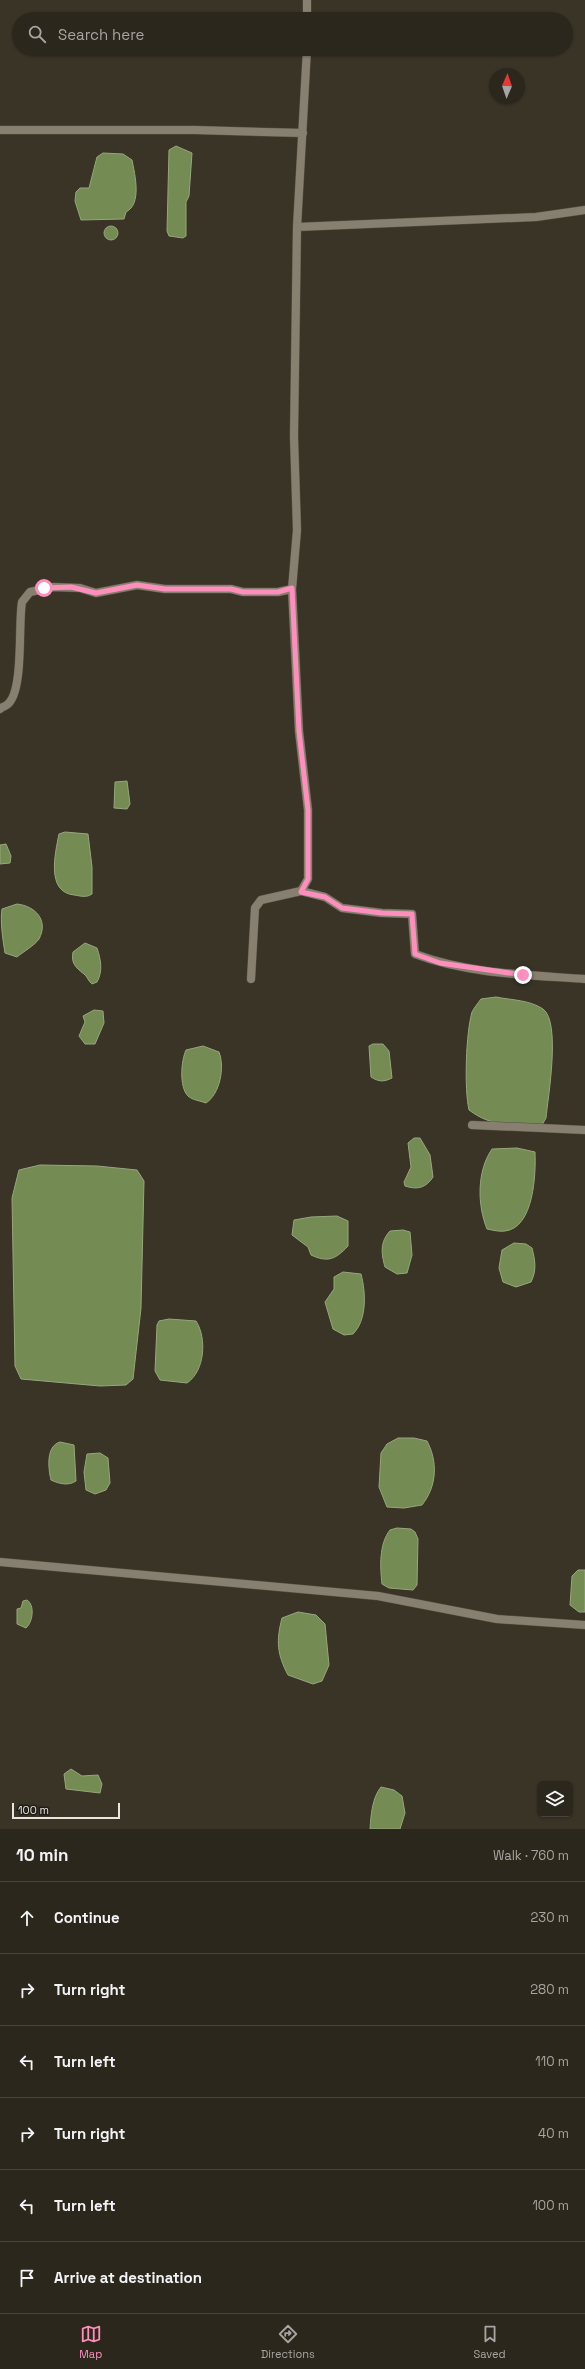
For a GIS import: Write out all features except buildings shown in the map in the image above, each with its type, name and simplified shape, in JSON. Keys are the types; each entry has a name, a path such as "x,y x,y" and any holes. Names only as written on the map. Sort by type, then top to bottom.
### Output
{"street":[{"path":"307,0 307,12"},
{"path":"301,892 308,879 308,810 299,731 292,588 297,530 294,437 297,227 307,56"},
{"path":"0,130 187,130 303,133"},
{"path":"297,227 536,217 585,210"},
{"path":"0,709 9,704 16,691 22,602 30,592 38,589 71,587 100,593 137,585 165,589 231,589 243,592 278,592 292,588"},
{"path":"251,979 255,908 261,900 301,892 325,897 342,908 382,913 412,914 415,954 440,963 523,975 585,980"},
{"path":"472,1125 585,1130"},
{"path":"0,1562 378,1596 498,1619 585,1625"}],"shaded area":[{"path":"176,146 192,153 189,196 186,202 186,236 183,238 169,236 167,231 169,150"},
{"path":"103,153 123,154 132,160 136,189 134,203 126,212 124,219 81,220 75,201 76,192 80,188 89,188 97,157"},
{"path":"111,226 116,228 118,233 116,238 111,240 106,238 104,233 106,228"},
{"path":"127,781 130,804 127,809 114,808 115,782"},
{"path":"65,832 88,834 92,867 92,894 90,895 81,896 65,892 59,887 56,880 54,871 57,842 59,834"},
{"path":"6,844 11,856 10,863 0,864 0,845"},
{"path":"17,904 24,905 35,911 41,920 42,932 39,939 32,946 17,957 5,953 1,919 2,909"},
{"path":"85,943 97,948 100,961 101,970 99,978 97,982 92,984 73,962 73,952"},
{"path":"496,997 538,1006 543,1009 548,1017 551,1029 552,1044 551,1078 546,1118 542,1125 503,1124 486,1120 469,1110 467,1100 466,1061 468,1033 472,1012 481,999"},
{"path":"94,1010 103,1011 104,1023 95,1044 85,1044 79,1036 85,1022 83,1016"},
{"path":"373,1044 383,1044 389,1051 392,1078 382,1081 371,1077 369,1046"},
{"path":"203,1046 219,1052 221,1058 221,1072 218,1087 211,1099 206,1103 188,1096 183,1087 182,1080 182,1067 186,1050"},
{"path":"414,1138 420,1138 430,1155 433,1177 427,1184 417,1188 405,1186 404,1182 411,1167 408,1143"},
{"path":"517,1148 535,1152 534,1185 528,1210 515,1228 505,1231 487,1229 481,1209 480,1199 483,1167 492,1149"},
{"path":"40,1165 97,1166 137,1170 144,1181 141,1308 133,1379 126,1385 100,1386 21,1379 15,1366 12,1198 19,1170"},
{"path":"337,1216 348,1221 348,1246 336,1257 322,1259 311,1255 308,1247 292,1235 294,1220 311,1217"},
{"path":"403,1230 410,1232 412,1255 407,1273 397,1274 385,1267 382,1248 384,1239 390,1231"},
{"path":"514,1243 526,1244 532,1248 535,1265 531,1282 516,1287 503,1282 499,1268 502,1250"},
{"path":"343,1272 361,1274 364,1289 363,1314 358,1328 353,1334 344,1335 333,1329 325,1302 334,1289 334,1277"},
{"path":"169,1319 196,1321 200,1328 203,1345 201,1363 198,1371 187,1383 160,1380 155,1371 157,1325 159,1321"},
{"path":"398,1438 414,1438 427,1441 431,1449 434,1465 433,1482 431,1490 422,1505 404,1508 387,1507 379,1487 381,1453 387,1444"},
{"path":"60,1442 74,1445 76,1481 70,1484 51,1480 49,1470 50,1453 55,1444"},
{"path":"100,1453 108,1458 110,1483 106,1490 95,1494 86,1490 84,1472 87,1454"},
{"path":"397,1528 411,1529 415,1532 418,1539 417,1585 413,1590 389,1588 382,1584 382,1549 386,1536 390,1530"},
{"path":"578,1570 585,1570 585,1612 579,1612 570,1605 572,1576"},
{"path":"27,1600 30,1602 32,1609 32,1618 26,1628 17,1624 17,1609 21,1608 23,1601"},
{"path":"298,1612 316,1615 325,1624 329,1665 322,1681 313,1684 288,1675 280,1654 278,1641 282,1618"},
{"path":"71,1769 82,1776 98,1775 102,1784 100,1793 66,1789 64,1774"},
{"path":"381,1787 394,1790 402,1796 405,1813 400,1829 370,1829 374,1801"}],"route":[{"path":"44,588 71,587 96,593 104,593 137,585 165,589 231,589 243,592 278,592 292,588 299,731 308,810 308,879 301,892 325,897 342,908 382,913 412,914 415,954 440,963 523,975"}]}
